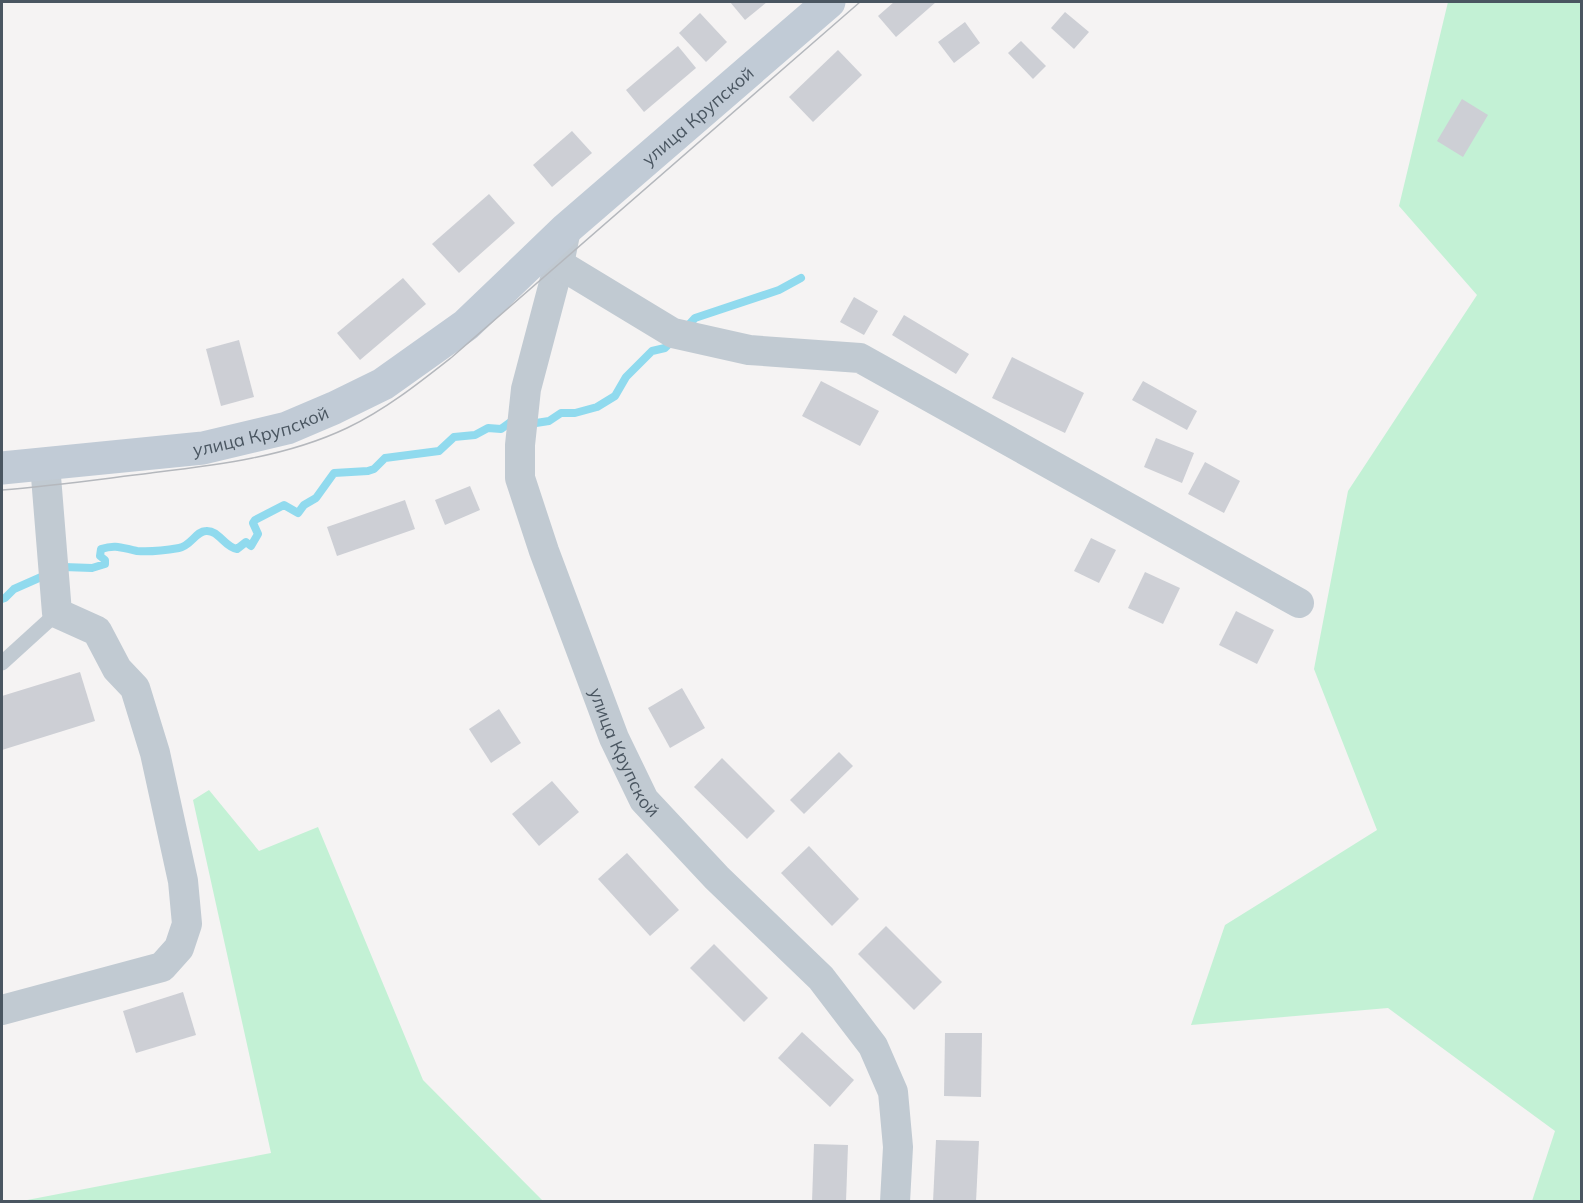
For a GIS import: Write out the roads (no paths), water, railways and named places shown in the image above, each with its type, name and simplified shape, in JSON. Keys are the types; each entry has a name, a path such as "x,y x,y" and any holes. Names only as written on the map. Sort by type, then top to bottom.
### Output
{"main road":[{"name":"улица Крупской","path":"2,468 202,448 287,428 383,384 466,325 566,229 829,2"}],"street":[{"name":"улица Крупской","path":"566,229 559,264 525,389 520,445 520,478 544,551 614,738 644,800 717,878 821,978 873,1046 893,1092 898,1147 895,1202"},
{"path":"559,264 673,333 748,350 860,358 1299,603"},
{"path":"2,1011 162,967 179,948 187,924 183,881 158,765 135,688 117,669 97,631 57,613 45,464"}],"lane":[{"path":"2,663 57,613"}],"waterway":[{"path":"685,329 695,318 779,290 801,278"},
{"path":"60,569 64,567 92,568 105,564 105,560 100,556 101,549 111,547 137,551 158,551 183,547 199,533 206,531 211,531 232,548 237,549 246,542 251,546 258,534 253,523 255,520 284,505 298,513 304,505 316,498 334,473 368,471 374,469 385,458 439,451 454,437 475,435 488,428 501,429 512,421 536,423 549,421 561,413 575,413 597,407 615,396 626,377 652,351 665,348 673,340"},
{"path":"2,599 14,589 48,574"}],"tram line":[{"path":"2,490 226,463 300,446 361,421 452,357 860,2"}]}
